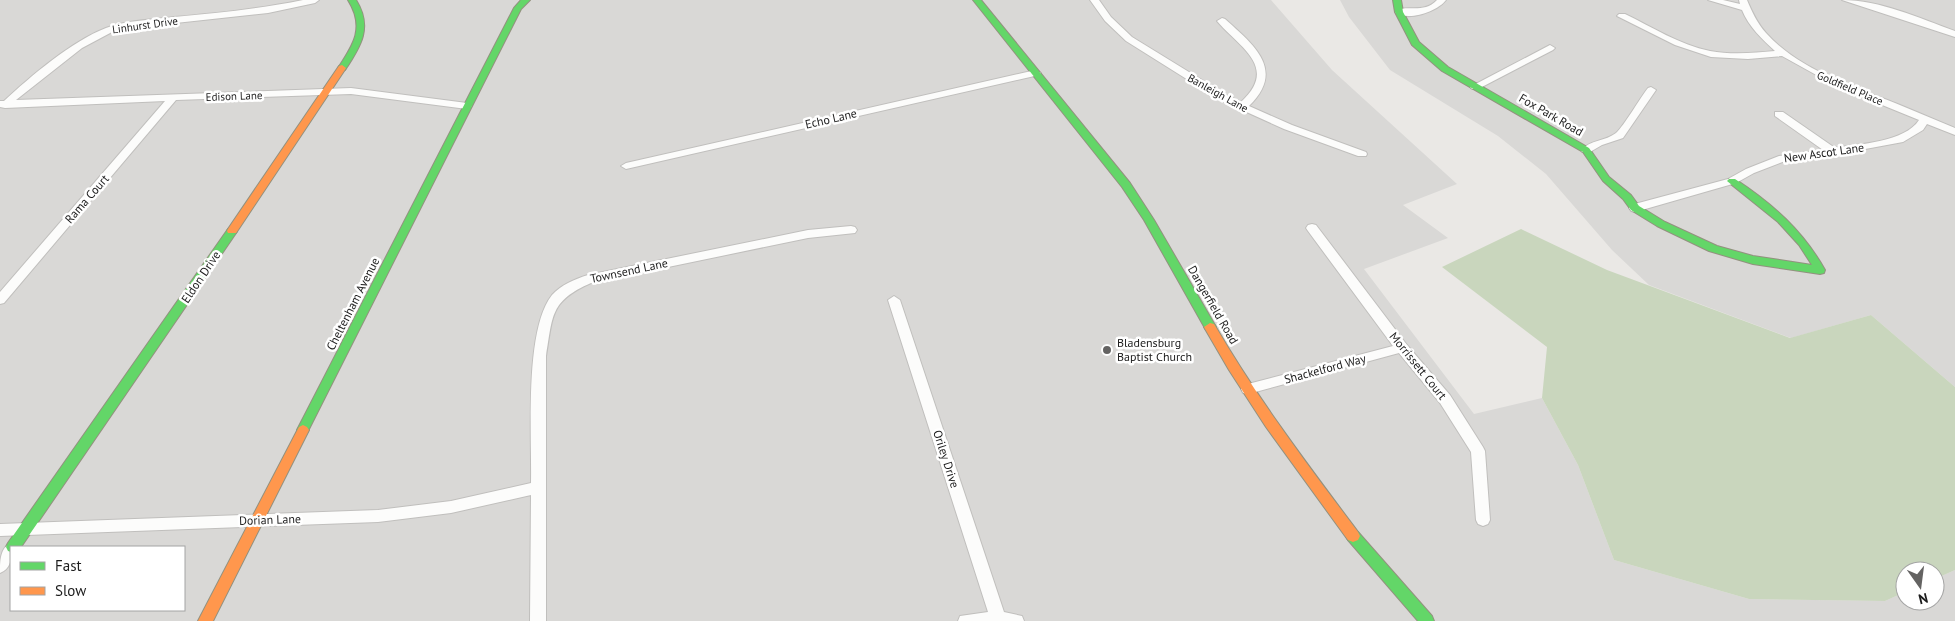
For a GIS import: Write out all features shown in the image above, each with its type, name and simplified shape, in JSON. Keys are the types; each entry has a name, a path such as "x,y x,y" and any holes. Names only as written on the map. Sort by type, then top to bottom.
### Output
{"street":[{"name":"Linhurst Drive","path":"2,106 79,46 109,30 133,25 268,10 315,0"},
{"name":"Eldon Drive","path":"14,546 172,320 354,50 361,34 362,16 359,8 352,0"},
{"name":"Cheltenham Avenue","path":"204,621 425,193 467,106 518,8 526,0"},
{"name":"Dangerfield Road","path":"977,0 1128,189 1149,220 1200,313 1270,424 1350,531 1427,621"},
{"name":"Banleigh Lane","path":"1094,0 1108,19 1128,39 1224,98 1242,108 1362,154"},
{"path":"1398,6 1427,10 1437,6 1442,0"},
{"path":"1712,0 1744,4"},
{"path":"1846,0 1889,10 1955,34"},
{"path":"1889,0 1889,10"},
{"name":"Goldfield Place","path":"1744,4 1752,22 1784,53 1808,69 1836,83 1955,132"},
{"name":"Fox Park Road","path":"1398,6 1415,43 1445,69 1586,150 1606,179 1627,197 1635,208 1661,224 1714,249 1761,262 1820,270 1815,258 1804,243 1778,213 1732,181"},
{"path":"1622,16 1672,40 1711,54 1767,55 1784,53"},
{"path":"1222,21 1251,47 1260,62 1262,71 1258,91 1242,108"},
{"path":"1476,87 1550,48"},
{"name":"Echo Lane","path":"626,166 1036,73"},
{"path":"1586,150 1598,143 1619,136 1651,90"},
{"name":"Edison Lane","path":"2,106 326,92 368,92 467,106"},
{"name":"Rama Court","path":"0,300 173,98"},
{"path":"1779,114 1833,152"},
{"name":"New Ascot Lane","path":"1635,208 1732,181 1750,171 1782,158 1833,152 1899,140 1920,128 1924,120"},
{"name":"Morrissett Court","path":"1312,228 1402,348 1445,399 1478,451 1483,520"},
{"name":"Townsend Lane","path":"538,621 538,356 549,310 556,299 566,288 588,279 808,234 851,230"},
{"name":"Oriley Drive","path":"894,300 998,618"},
{"name":"Shackelford Way","path":"1248,389 1402,348"},
{"name":"Dorian Lane","path":"0,530 378,516 423,512 451,507 538,487"},
{"name":"Eldon Drive","path":"0,566 10,552"},
{"path":"966,621 998,618 1016,621"}],"shaded area":[{"path":"0,0 1271,0 1332,70 1457,184 1403,205 1448,238 1364,269 1474,414 1542,398 1578,465 1614,560 1749,599 1885,601 1895,596 1895,611 1945,611 1945,574 1955,570 1955,621 0,621"},
{"path":"1340,0 1955,0 1955,387 1871,315 1791,338 1649,285 1612,250 1546,174 1498,136 1390,70 1349,17"}],"green space":[{"path":"1521,229 1607,270 1790,338 1871,315 1955,387 1955,570 1945,574 1945,561 1895,561 1895,596 1885,601 1749,599 1614,560 1578,465 1542,398 1547,347 1442,267"}],"traffic: fast":[{"path":"342,68 353,51 360,35 361,18 352,0"},
{"path":"303,430 518,8 526,0"},
{"path":"977,0 1126,185 1149,220 1210,327"},
{"path":"1397,0 1399,12 1415,43 1445,69 1586,150 1606,179 1627,197 1635,208 1661,224 1713,249 1753,260 1820,270 1793,231 1758,199 1732,181"},
{"path":"14,546 232,231"},
{"path":"1353,536 1427,621"}],"traffic: slow":[{"path":"232,231 342,68"},
{"path":"1210,327 1270,424 1353,536"},
{"path":"205,621 303,430"}],"place":[{"name":"Bladensburg Baptist Church","path":"1107,350"}]}
